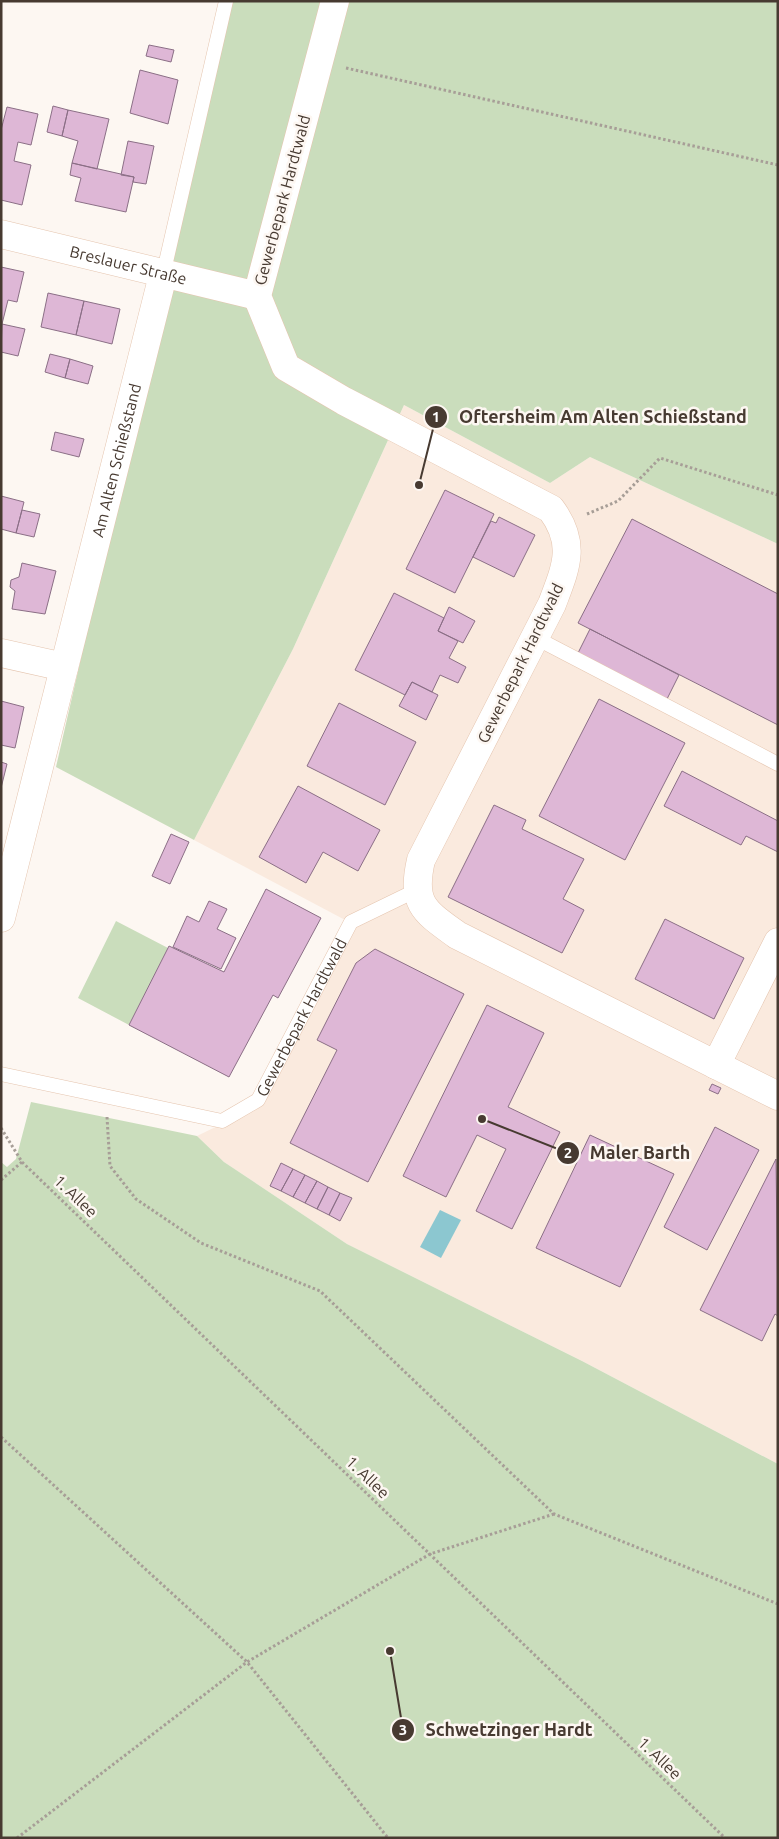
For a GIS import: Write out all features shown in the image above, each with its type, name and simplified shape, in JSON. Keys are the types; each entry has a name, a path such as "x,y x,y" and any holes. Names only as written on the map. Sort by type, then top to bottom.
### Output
{"street":[{"name":"Gewerbepark Hardtwald","path":"334,1 257,296 286,367 344,401 551,509 562,524 567,545 566,566 552,604 421,860 417,890"},
{"name":"Breslauer Straße","path":"1,234 163,275 257,296"},
{"name":"Am Alten Schießstand","path":"1,918 163,275"},
{"path":"1,653 64,667"},
{"path":"417,890 422,907 457,935 778,1096"},
{"path":"716,1065 778,942"}],"lane":[{"name":"Am Alten Schießstand","path":"163,275 226,1"},
{"path":"534,637 778,764"},
{"name":"Gewerbepark Hardtwald","path":"1,1074 222,1121 258,1100 351,922 417,890"}],"path":[{"path":"319,61 778,164"},
{"path":"562,524 618,501 660,458 778,495"},
{"path":"105,1096 110,1166 136,1199 202,1243 320,1291 554,1514 778,1604"},
{"name":"1. Allee","path":"1,1128 22,1162 725,1838"},
{"path":"1,1180 22,1162"},
{"path":"1,1437 247,1662 388,1838"},
{"path":"17,1838 247,1662 430,1554 554,1514"}],"shaded area":[{"path":"404,405 550,483 590,457 778,544 778,1464 582,1361 347,1244 224,1162 197,1136 244,1113 347,921 194,840 293,649"}],"green space":[{"path":"232,1 778,1 778,544 590,457 550,483 404,405 293,649 194,840 56,767"},
{"path":"116,921 168,948 129,1025 78,998"},
{"path":"31,1102 197,1136 224,1162 347,1244 582,1361 778,1464 778,1838 1,1838 1,1162 7,1167 16,1159"}],"water":[{"path":"440,1210 461,1220 441,1258 420,1247"}],"building":[{"path":"149,45 174,50 171,62 146,56"},
{"path":"140,70 178,80 168,124 130,113"},
{"path":"53,106 68,110 62,136 47,132"},
{"path":"7,107 38,114 31,145 18,142 14,161 31,165 22,205 1,200 1,130"},
{"path":"68,110 109,119 97,169 72,163 78,141 62,136"},
{"path":"128,141 154,146 146,184 133,182 134,177 121,175"},
{"path":"72,163 134,177 126,212 75,201 81,178 70,175"},
{"path":"1,267 24,272 17,302 8,300 1,328"},
{"path":"48,293 84,301 76,335 41,327"},
{"path":"84,301 120,309 112,344 76,335"},
{"path":"2,324 25,329 18,356 1,352"},
{"path":"50,354 70,359 65,378 45,372"},
{"path":"70,359 93,366 88,384 65,378"},
{"path":"55,432 84,439 79,457 51,450"},
{"path":"445,490 494,514 455,593 406,569"},
{"path":"1,496 24,502 16,533 1,529"},
{"path":"22,510 40,514 34,537 16,533"},
{"path":"499,517 535,535 514,577 473,557 491,521 496,523"},
{"path":"632,519 778,594 778,725 578,623"},
{"path":"22,563 56,571 45,614 12,609 15,591 10,587 11,580 19,577"},
{"path":"394,593 444,618 438,631 458,641 449,658 466,667 458,683 440,675 432,692 412,682 405,695 355,670"},
{"path":"449,607 475,621 463,643 438,631"},
{"path":"590,629 679,675 667,699 578,653"},
{"path":"412,682 438,695 426,720 399,706"},
{"path":"599,699 685,743 625,860 539,816"},
{"path":"1,701 24,707 15,748 1,745"},
{"path":"339,703 416,742 385,805 307,766"},
{"path":"1,762 7,764 1,788"},
{"path":"682,771 778,821 778,852 746,836 741,845 664,806"},
{"path":"298,786 380,830 358,871 323,852 306,883 259,857"},
{"path":"494,805 526,820 522,829 584,859 563,899 584,910 562,953 448,897"},
{"path":"171,834 189,842 170,884 152,876"},
{"path":"266,889 321,918 278,998 273,995 229,1077 129,1025 169,946 224,972"},
{"path":"209,901 227,909 217,929 236,938 221,969 173,947 187,916 199,922"},
{"path":"665,919 744,958 714,1019 635,979"},
{"path":"375,949 464,994 368,1182 290,1143 337,1050 317,1040 356,963"},
{"path":"487,1005 544,1033 508,1107 560,1132 512,1229 476,1211 506,1149 477,1135 446,1197 403,1176"},
{"path":"712,1084 721,1088 718,1094 709,1090"},
{"path":"715,1127 759,1150 707,1250 664,1227"},
{"path":"590,1135 674,1174 620,1287 536,1248"},
{"path":"776,1159 778,1316 775,1314 762,1341 700,1310"},
{"path":"281,1163 293,1169 281,1191 270,1186"},
{"path":"293,1169 305,1175 293,1197 281,1191"},
{"path":"305,1175 317,1181 305,1203 293,1197"},
{"path":"317,1181 328,1187 317,1209 305,1203"},
{"path":"328,1187 340,1193 329,1215 317,1209"},
{"path":"340,1193 352,1198 340,1221 329,1215"}],"place":[{"name":"Oftersheim Am Alten Schießstand","path":"419,485"},
{"name":"Maler Barth","path":"482,1119"},
{"name":"Schwetzinger Hardt","path":"390,1651"}]}
